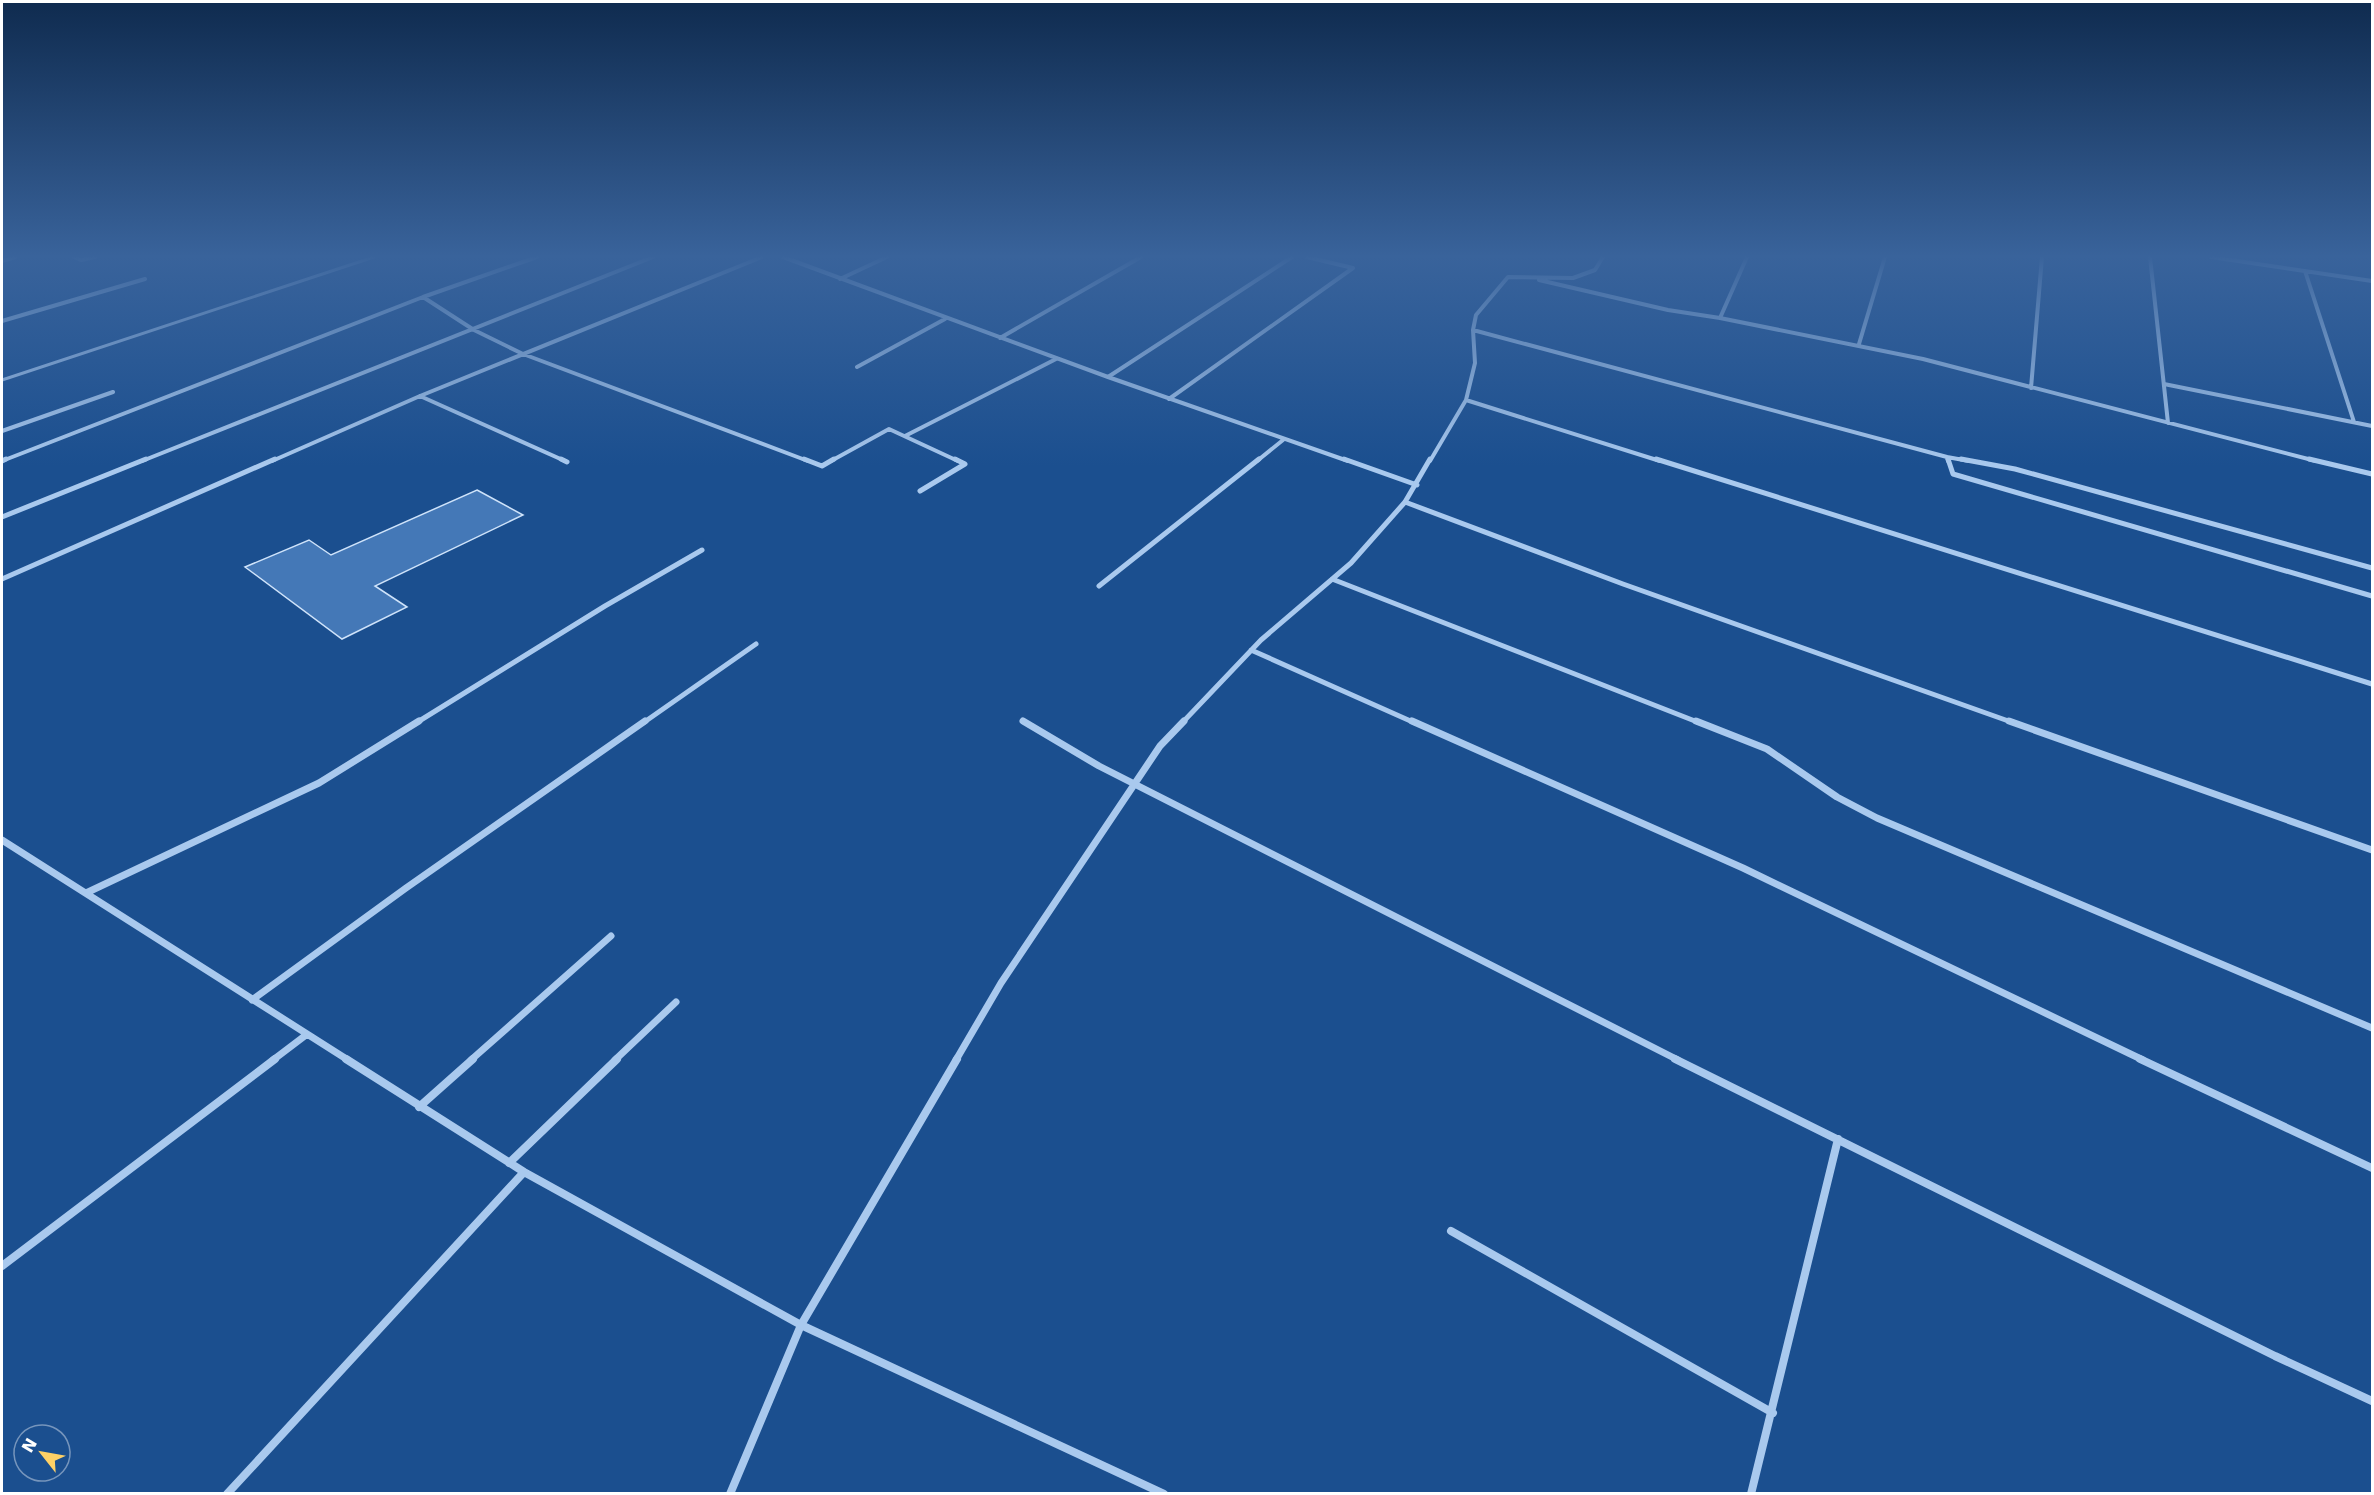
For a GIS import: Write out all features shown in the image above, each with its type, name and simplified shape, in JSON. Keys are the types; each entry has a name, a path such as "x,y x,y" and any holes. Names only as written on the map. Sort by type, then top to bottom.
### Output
{"street":[{"path":"2,461 347,327"},
{"path":"469,327 523,354 822,466 890,429 966,464 920,491"},
{"path":"2,517 482,327"},
{"path":"2,579 420,396 590,327"},
{"path":"857,368 930,327"},
{"path":"969,327 1283,440 1417,485"},
{"path":"1000,338 1020,327"},
{"path":"1108,377 1185,327"},
{"path":"1169,399 1270,327"},
{"path":"730,1494 801,1325 1001,983 1160,746 1251,650 1351,563 1405,502 1466,400 1474,363 1474,327"},
{"path":"1767,327 1859,344 2168,423 2254,448 2373,474"},
{"path":"1859,344 1864,327"},
{"path":"2031,388 2036,327"},
{"path":"2158,327 2168,423"},
{"path":"2323,327 2354,423"},
{"path":"1473,330 1947,457 2015,469 2373,568"},
{"path":"906,436 1056,359"},
{"path":"2164,384 2373,426"},
{"path":"2,431 113,392"},
{"path":"420,396 567,462"},
{"path":"1466,400 2373,684"},
{"path":"1099,586 1283,440"},
{"path":"1947,457 1953,474 2373,596"},
{"path":"1405,502 1634,588 2373,850"},
{"path":"86,893 319,783 605,606 702,550"},
{"path":"1332,579 1767,749 1837,797 1877,818 2373,1028"},
{"path":"252,1000 406,888 756,644"},
{"path":"1251,650 1743,868 1993,990 2373,1168"},
{"path":"1023,721 1099,766 1659,1051 2265,1351 2373,1401"},
{"path":"2,840 524,1172 801,1325 1164,1494"},
{"path":"419,1107 611,936"},
{"path":"509,1163 676,1002"},
{"path":"2,1266 306,1035"},
{"path":"1751,1494 1773,1413 1838,1139"},
{"path":"227,1494 524,1172"},
{"path":"1451,1231 1773,1413"}],"lane":[{"path":"2,380 163,327"}],"building":[{"path":"477,490 523,515 375,586 407,607 342,639 245,567 309,540 331,555"}]}
